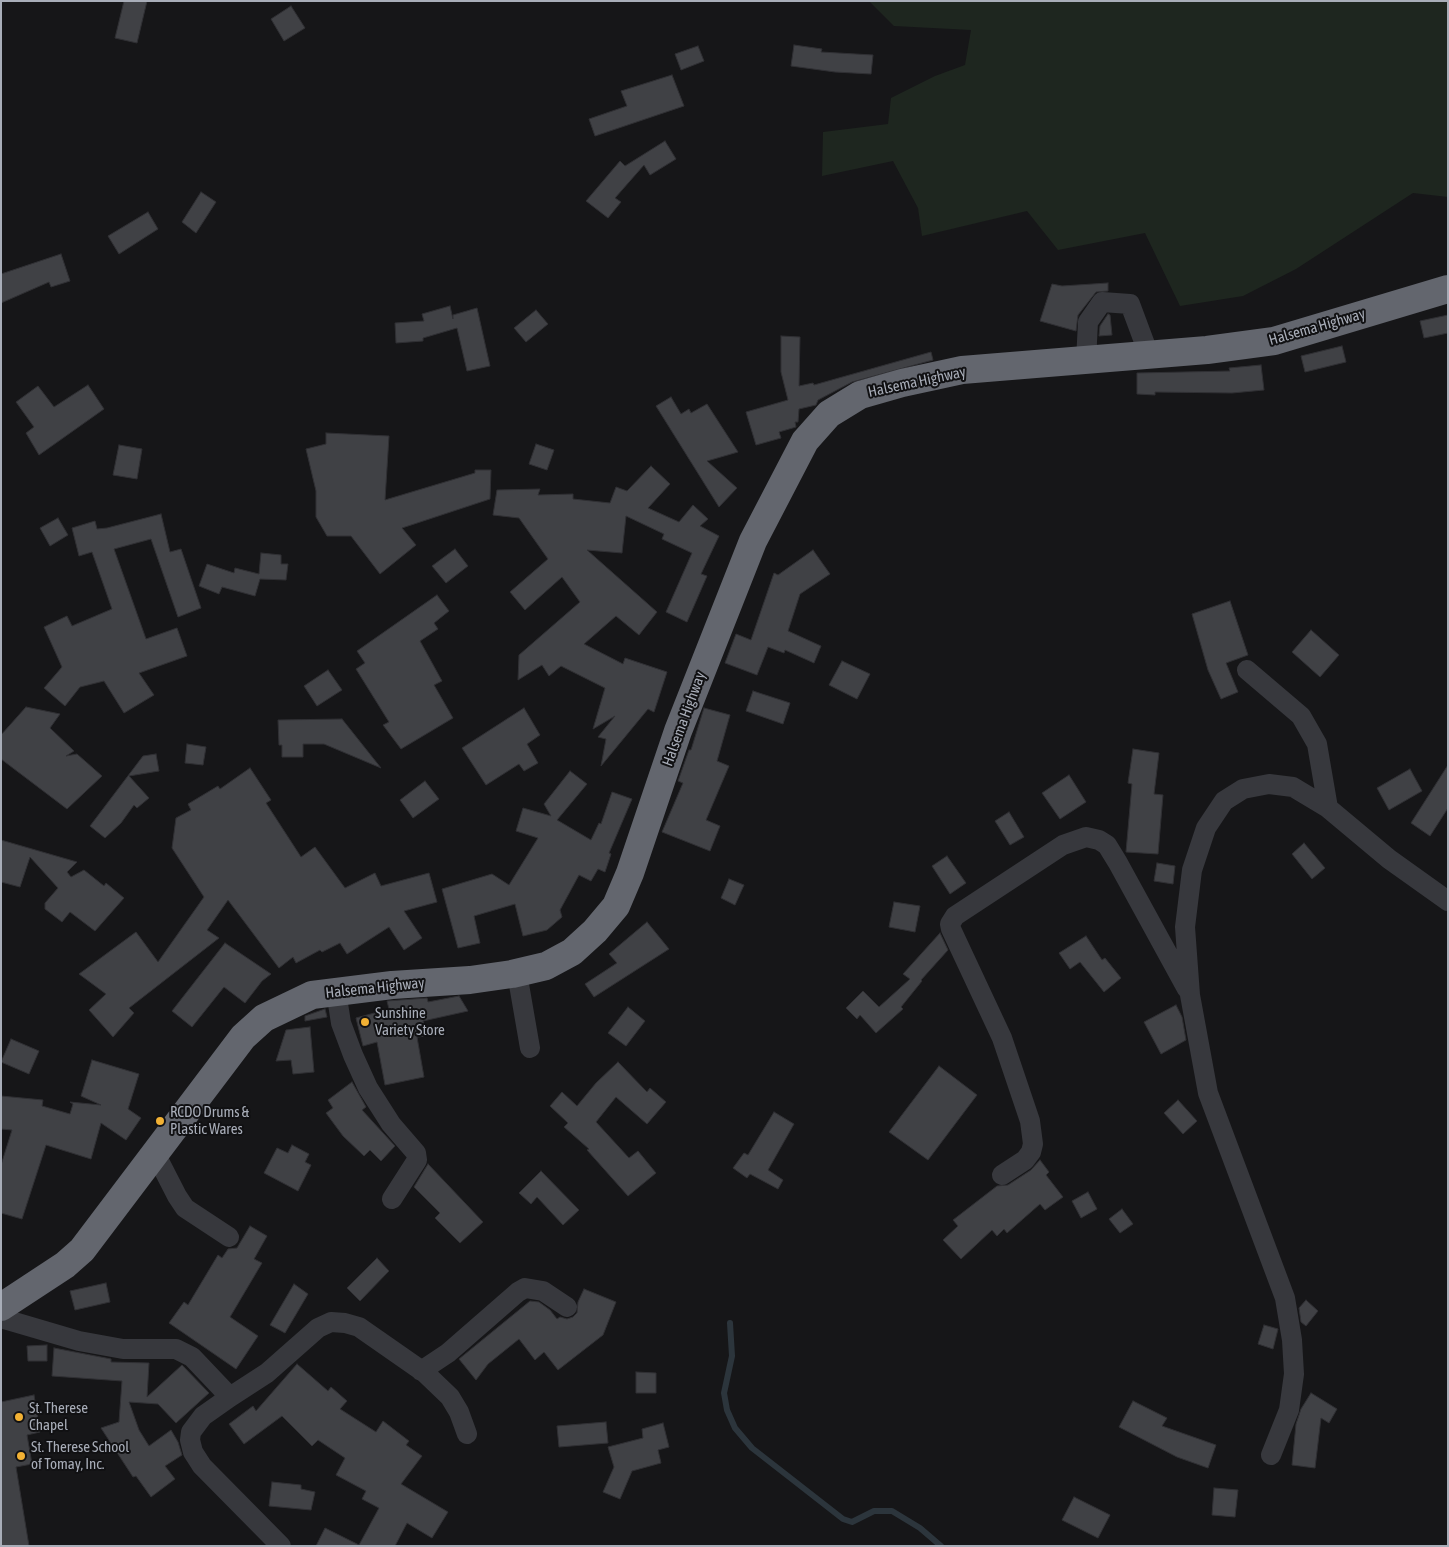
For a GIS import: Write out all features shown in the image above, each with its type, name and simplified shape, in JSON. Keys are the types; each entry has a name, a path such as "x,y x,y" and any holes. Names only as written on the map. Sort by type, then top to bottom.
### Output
{"highway":[{"name":"Halsema Highway","path":"1,1306 65,1265 82,1250 243,1038 264,1018 312,995 336,991 470,980 517,973 546,966 572,952 594,931 616,906 630,873 678,731 753,541 806,441 829,414 860,395 910,381 962,370 1148,355 1274,341 1448,289"}],"street":[{"path":"1086,360 1088,322 1102,302 1130,304 1148,355"},
{"path":"1247,670 1301,716 1317,744 1328,808"},
{"path":"1271,1455 1289,1410 1294,1374 1292,1340 1284,1298 1208,1093 1190,995 1185,927 1192,870 1206,828 1224,801 1243,789 1269,784 1293,786 1328,808 1389,859 1448,901"},
{"path":"1002,1175 1025,1160 1031,1152 1033,1144 1030,1121 1002,1038 951,929 952,920 1063,845 1086,836 1099,840 1106,845 1190,995"},
{"path":"1170,958 1185,927"},
{"path":"517,973 530,1048"},
{"path":"336,991 342,1023 353,1055 368,1088 391,1124 416,1153 416,1160 392,1199"},
{"path":"155,1153 185,1208 229,1237"},
{"path":"421,1371 448,1353 512,1296 525,1288 543,1291 567,1307"},
{"path":"1,1318 80,1342 123,1349 176,1349 192,1357 230,1397"},
{"path":"281,1546 202,1466 193,1452 190,1440 191,1432 203,1416 230,1397 252,1385 318,1328 331,1322 345,1323 358,1327 421,1371 450,1397 459,1412 467,1434"}],"shaded area":[{"path":"869,1 1448,1 1448,197 1413,193 1296,269 1243,296 1180,306 1145,233 1058,250 1027,211 922,236 918,208 893,161 822,176 823,132 888,124 891,98 935,76 965,65 971,30 894,26"}],"building":[{"path":"124,1 147,1 137,43 115,38"},
{"path":"291,6 305,28 284,41 271,19"},
{"path":"794,45 822,49 821,52 873,55 871,74 835,72 791,66"},
{"path":"698,46 704,61 681,70 675,54"},
{"path":"672,75 684,106 595,136 589,119 627,106 621,91"},
{"path":"665,141 676,159 650,175 644,165 615,198 621,202 608,218 586,201 620,161 625,166"},
{"path":"201,192 216,202 196,233 182,222"},
{"path":"148,212 158,229 119,254 108,236"},
{"path":"61,254 70,281 51,287 49,282 1,303 1,274"},
{"path":"1108,283 1108,291 1096,292 1078,315 1076,331 1040,321 1052,284 1062,286"},
{"path":"450,306 453,319 453,315 477,308 490,366 467,371 457,328 423,338 423,341 396,343 395,323 424,321 422,314"},
{"path":"536,310 548,324 526,342 514,328"},
{"path":"1108,314 1110,315 1112,335 1099,336 1100,326"},
{"path":"1448,315 1448,333 1424,338 1420,321"},
{"path":"781,336 800,337 799,386 813,383 814,385 931,352 933,360 852,382 818,400 816,405 799,409 798,422 795,422 796,427 779,432 781,438 756,445 746,412 788,400 781,372"},
{"path":"1342,346 1346,362 1305,372 1301,356"},
{"path":"1261,365 1264,390 1232,393 1155,392 1155,395 1137,394 1137,373 1230,371 1229,368"},
{"path":"88,385 104,409 39,455 26,433 34,427 16,402 38,386 54,407"},
{"path":"671,397 681,414 689,409 691,413 707,404 738,452 707,461 737,488 719,507 656,406"},
{"path":"326,433 389,436 385,500 475,473 475,470 491,470 490,499 402,528 416,545 380,574 351,536 327,536 316,517 316,491 306,449 326,444"},
{"path":"536,444 554,450 547,470 529,464"},
{"path":"119,445 142,449 137,479 113,475"},
{"path":"651,466 670,484 648,508 679,522 693,505 708,519 700,526 719,536 701,574 707,576 687,622 666,612 692,553 662,539 664,534 626,516 622,553 587,550 657,612 639,635 616,616 584,644 623,664 625,658 667,672 654,712 648,709 601,766 606,739 598,737 615,716 593,729 605,688 561,666 549,676 542,665 518,680 519,655 580,602 562,577 525,610 510,592 548,559 519,518 493,515 497,490 540,489 538,495 573,494 573,499 610,503 616,487 627,491"},
{"path":"161,514 170,552 181,549 201,608 178,617 151,539 114,549 146,639 177,628 187,656 139,673 154,695 124,713 104,681 80,687 65,706 44,688 62,667 44,627 67,616 72,626 112,609 92,552 79,556 72,528 95,521 97,529 107,528"},
{"path":"58,518 68,535 50,546 40,528"},
{"path":"455,549 468,566 446,583 432,566"},
{"path":"813,550 830,574 800,594 788,631 821,646 814,663 785,650 784,653 768,647 757,675 725,663 736,634 751,640 774,573 778,575"},
{"path":"261,553 281,555 281,564 288,564 286,580 260,579 255,596 222,587 219,594 199,586 207,564 234,573 235,568 259,574"},
{"path":"437,595 449,611 434,623 438,629 420,641 442,681 434,685 453,718 401,749 383,725 389,722 356,669 365,663 357,651"},
{"path":"1230,601 1248,655 1226,663 1238,692 1221,699 1208,670 1192,614"},
{"path":"1311,630 1339,655 1320,677 1292,652"},
{"path":"842,661 870,674 857,699 829,685"},
{"path":"328,670 342,690 317,706 304,686"},
{"path":"753,691 790,703 783,724 746,711"},
{"path":"26,707 60,714 50,728 74,751 66,756 77,754 102,776 67,809 1,759 1,735"},
{"path":"524,708 540,735 527,744 538,763 524,771 519,764 486,785 462,748"},
{"path":"704,708 730,715 717,761 729,766 706,820 720,826 710,851 662,832 683,783 678,781 689,750 691,750"},
{"path":"342,719 381,768 324,744 303,744 303,757 282,757 282,745 279,745 278,720"},
{"path":"187,744 206,747 203,765 185,763"},
{"path":"1133,749 1159,753 1154,794 1163,795 1158,854 1126,852 1132,784 1128,783"},
{"path":"156,754 159,771 129,776 149,798 137,808 134,805 121,823 105,838 90,826 143,756"},
{"path":"1448,765 1448,808 1430,836 1411,823"},
{"path":"250,768 271,800 266,803 301,857 315,847 345,888 375,873 381,886 429,873 437,902 404,911 422,938 404,950 389,927 347,954 340,943 322,952 320,950 296,963 293,957 279,968 228,900 207,930 219,938 129,1008 134,1013 113,1037 89,1010 106,994 79,974 136,932 158,962 204,897 172,848 176,818 191,810 188,804 218,786 220,789"},
{"path":"1410,769 1422,791 1389,810 1377,788"},
{"path":"570,771 587,784 557,820 591,840 599,823 601,824 612,792 632,799 609,853 611,854 605,872 598,869 591,881 579,875 560,910 562,917 547,930 523,936 515,904 474,916 480,943 458,948 442,889 492,874 509,885 538,838 516,831 523,808 551,816 544,804"},
{"path":"1069,775 1086,802 1060,819 1042,793"},
{"path":"425,781 439,799 413,818 400,800"},
{"path":"1009,812 1024,837 1010,845 995,821"},
{"path":"1,840 77,862 67,872 71,877 84,870 104,886 106,883 124,898 95,931 70,912 62,922 45,909 45,903 58,888 30,857 20,887 1,882"},
{"path":"1304,843 1325,868 1312,879 1292,854"},
{"path":"947,856 966,883 950,894 932,866"},
{"path":"1157,863 1175,866 1173,884 1154,881"},
{"path":"729,879 744,885 735,905 721,898"},
{"path":"894,902 920,906 915,932 889,927"},
{"path":"647,922 669,949 594,997 585,984 617,963 609,954"},
{"path":"940,933 948,950 921,980 901,1007 903,1009 876,1033 860,1015 857,1019 846,1008 863,991 879,1007 910,979 903,974"},
{"path":"1086,936 1102,960 1105,958 1121,978 1104,992 1080,962 1070,969 1059,953"},
{"path":"225,943 271,974 262,981 245,1003 224,987 192,1027 172,1011"},
{"path":"459,996 468,1011 423,1021 426,1036 417,1037 424,1077 385,1085 377,1042 363,1046 356,1018 389,1009 387,1001 427,998 428,1002"},
{"path":"1176,1005 1182,1017 1186,1040 1161,1054 1144,1022"},
{"path":"628,1007 645,1021 626,1046 608,1033"},
{"path":"325,1009 327,1017 305,1021 305,1016"},
{"path":"310,1027 314,1072 293,1074 291,1060 276,1061 286,1030"},
{"path":"11,1039 39,1051 29,1074 1,1062"},
{"path":"92,1060 139,1074 128,1109 141,1118 126,1140 101,1123 91,1159 46,1145 22,1219 1,1213 1,1165 12,1130 1,1129 1,1096 43,1100 42,1106 70,1114 73,1104 70,1102 101,1105 81,1096"},
{"path":"618,1062 647,1092 650,1088 666,1102 647,1124 616,1097 596,1122 629,1158 638,1151 656,1173 628,1196 587,1150 589,1149 564,1127 568,1123 550,1106 562,1092 577,1106 596,1083"},
{"path":"939,1066 977,1095 928,1160 889,1132"},
{"path":"352,1082 366,1107 362,1110 395,1146 381,1161 370,1150 364,1156 343,1136 326,1113 333,1108 328,1100"},
{"path":"1178,1100 1197,1121 1183,1134 1164,1113"},
{"path":"774,1112 794,1124 768,1170 783,1180 778,1189 750,1174 747,1178 733,1168 744,1153 748,1155"},
{"path":"292,1145 309,1154 305,1162 311,1165 298,1191 264,1173 277,1148 288,1153"},
{"path":"1040,1160 1049,1172 1046,1175 1063,1197 1045,1210 1040,1204 1007,1233 1004,1229 997,1236 992,1230 961,1259 943,1240 958,1226 953,1220 997,1186 1008,1185 1031,1170"},
{"path":"428,1164 483,1222 460,1243 435,1218 440,1213 414,1187"},
{"path":"541,1171 579,1210 563,1225 537,1197 531,1204 519,1193"},
{"path":"1088,1192 1097,1209 1081,1218 1072,1201"},
{"path":"1122,1209 1133,1224 1120,1233 1109,1219"},
{"path":"250,1226 267,1236 254,1259 262,1263 230,1317 258,1336 236,1369 169,1323 184,1302 188,1305 218,1255 222,1258 228,1249 237,1248"},
{"path":"377,1258 389,1271 360,1301 347,1288"},
{"path":"106,1283 110,1302 75,1310 70,1291"},
{"path":"294,1284 308,1294 285,1333 270,1325"},
{"path":"584,1289 616,1302 603,1335 558,1370 544,1352 535,1360 519,1339 488,1364 476,1380 459,1359 530,1301 539,1302 550,1310 557,1319 560,1317 567,1319 573,1317 577,1313 578,1302"},
{"path":"1306,1300 1318,1311 1306,1326 1301,1322 1299,1308"},
{"path":"1264,1325 1278,1329 1273,1349 1258,1344"},
{"path":"47,1345 47,1361 28,1361 27,1346"},
{"path":"54,1348 111,1359 111,1362 149,1363 147,1397 182,1365 209,1393 176,1423 158,1404 129,1402 139,1430 149,1446 171,1430 178,1442 182,1455 165,1466 175,1479 151,1497 136,1476 133,1477 101,1428 119,1422 122,1381 52,1376"},
{"path":"297,1364 328,1391 331,1387 347,1401 340,1409 376,1432 383,1421 409,1441 406,1445 422,1456 401,1484 448,1512 432,1538 407,1523 395,1546 316,1546 325,1528 359,1545 379,1508 362,1499 366,1491 336,1475 345,1458 318,1440 312,1446 282,1416 244,1444 229,1424 253,1406 256,1411"},
{"path":"636,1372 656,1373 656,1393 636,1393"},
{"path":"1311,1393 1337,1409 1329,1423 1321,1418 1315,1468 1292,1465 1296,1424 1301,1409"},
{"path":"34,1395 40,1432 27,1435 32,1464 16,1467 29,1546 1,1546 1,1402"},
{"path":"1133,1401 1167,1418 1162,1426 1216,1445 1208,1468 1177,1457 1119,1427"},
{"path":"606,1422 608,1443 559,1447 557,1426"},
{"path":"663,1423 669,1447 658,1450 661,1463 632,1471 620,1499 603,1492 614,1467 608,1447 643,1438 642,1429"},
{"path":"272,1482 301,1485 301,1489 315,1492 311,1510 269,1506"},
{"path":"1214,1488 1238,1490 1235,1517 1212,1515"},
{"path":"1074,1497 1110,1515 1098,1538 1062,1520"}],"waterway":[{"path":"730,1323 732,1356 724,1393 727,1410 735,1428 752,1448 843,1519 852,1522 874,1511 892,1511 920,1528 941,1546"}],"place":[{"name":"Sunshine Variety Store","path":"365,1022"},
{"name":"RCDO Drums & Plastic Wares","path":"160,1121"},
{"name":"St. Therese Chapel","path":"19,1417"},
{"name":"St. Therese School of Tomay, Inc.","path":"21,1456"}]}
